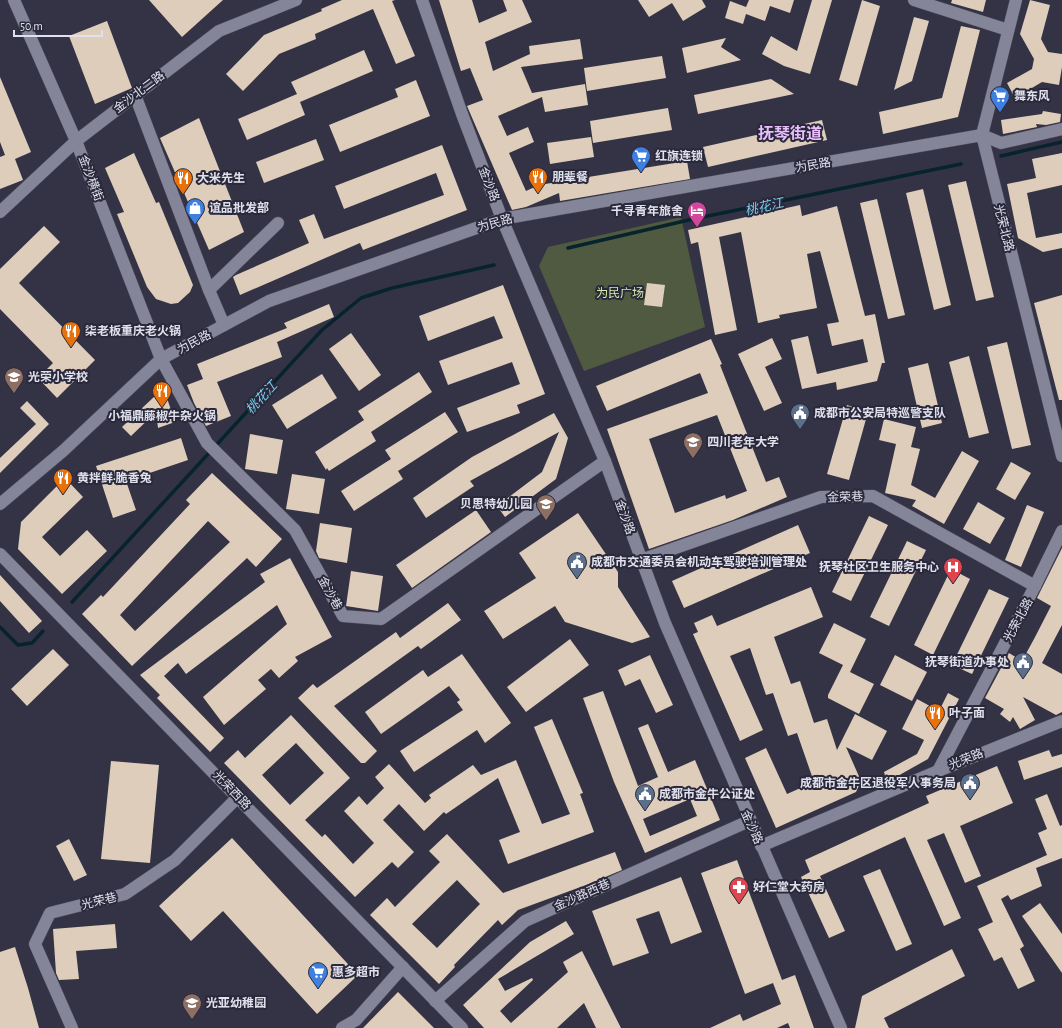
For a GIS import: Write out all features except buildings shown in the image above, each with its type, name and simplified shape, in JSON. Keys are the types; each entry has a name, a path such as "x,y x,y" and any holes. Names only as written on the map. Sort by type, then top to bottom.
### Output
{"street":[{"name":"金沙横街","path":"14,0 76,140 162,359"},
{"name":"金沙北二路","path":"0,212 76,140 219,31 296,0"},
{"name":"金沙路","path":"422,0 462,114 502,219 605,461 665,623 749,821 841,1028"},
{"path":"914,0 1008,30"},
{"name":"光荣北路","path":"1016,0 982,135 1062,456"},
{"path":"135,95 208,290 224,325"},
{"path":"982,135 1002,143 1062,129"},
{"name":"为民路","path":"0,504 63,451 162,359 269,301 502,219 982,135"},
{"path":"208,290 278,222"},
{"name":"金沙巷","path":"162,359 207,443 295,530 343,616 381,619 605,461"},
{"name":"金荣巷","path":"641,560 822,497 873,496 1035,586"},
{"name":"光荣北路","path":"938,771 1035,586 1062,531"},
{"name":"光荣西路","path":"0,554 462,1028"},
{"name":"光荣路","path":"760,846 938,771 1062,722"},
{"name":"光荣巷","path":"72,1028 34,944 50,913 125,894 175,860 238,797"},
{"name":"金沙路西巷","path":"435,1001 525,921 749,821"},
{"path":"342,1028 356,1020 403,967"}],"green space":[{"name":"为民广场","path":"681,217 705,327 584,371 539,266 548,247"}],"waterway":[{"name":"桃花江","path":"1001,156 1062,142"},
{"name":"桃花江","path":"568,248 693,219 961,164"},
{"name":"桃花江","path":"72,602 322,330 361,298 392,288 494,265"},
{"name":"桃花江","path":"0,627 18,645 32,643 43,631"}],"place":[{"name":"舞东风","path":"1000,113"},
{"name":"红旗连锁","path":"641,173"},
{"name":"朋辈餐","path":"538,194"},
{"name":"大米先生","path":"183,195"},
{"name":"谊品批发部","path":"195,225"},
{"name":"千寻青年旅舍","path":"697,228"},
{"name":"柒老板重庆老火锅","path":"71,348"},
{"name":"光荣小学校","path":"14,394"},
{"name":"小福鼎藤椒牛杂火锅","path":"162,408"},
{"name":"成都市公安局特巡警支队","path":"800,430"},
{"name":"四川老年大学","path":"693,459"},
{"name":"黄拌鲜·脆香兔","path":"63,495"},
{"name":"贝思特幼儿园","path":"546,521"},
{"name":"成都市交通委员会机动车驾驶培训管理处","path":"577,579"},
{"name":"抚琴社区卫生服务中心","path":"953,584"},
{"name":"抚琴街道办事处","path":"1023,679"},
{"name":"叶子面","path":"935,730"},
{"name":"成都市金牛区退役军人事务局","path":"970,800"},
{"name":"成都市金牛公证处","path":"645,811"},
{"name":"好仁堂大药房","path":"739,904"},
{"name":"惠多超市","path":"318,989"},
{"name":"光亚幼稚园","path":"192,1020"}],"district":[{"name":"抚琴街道","path":"790,133"}]}
